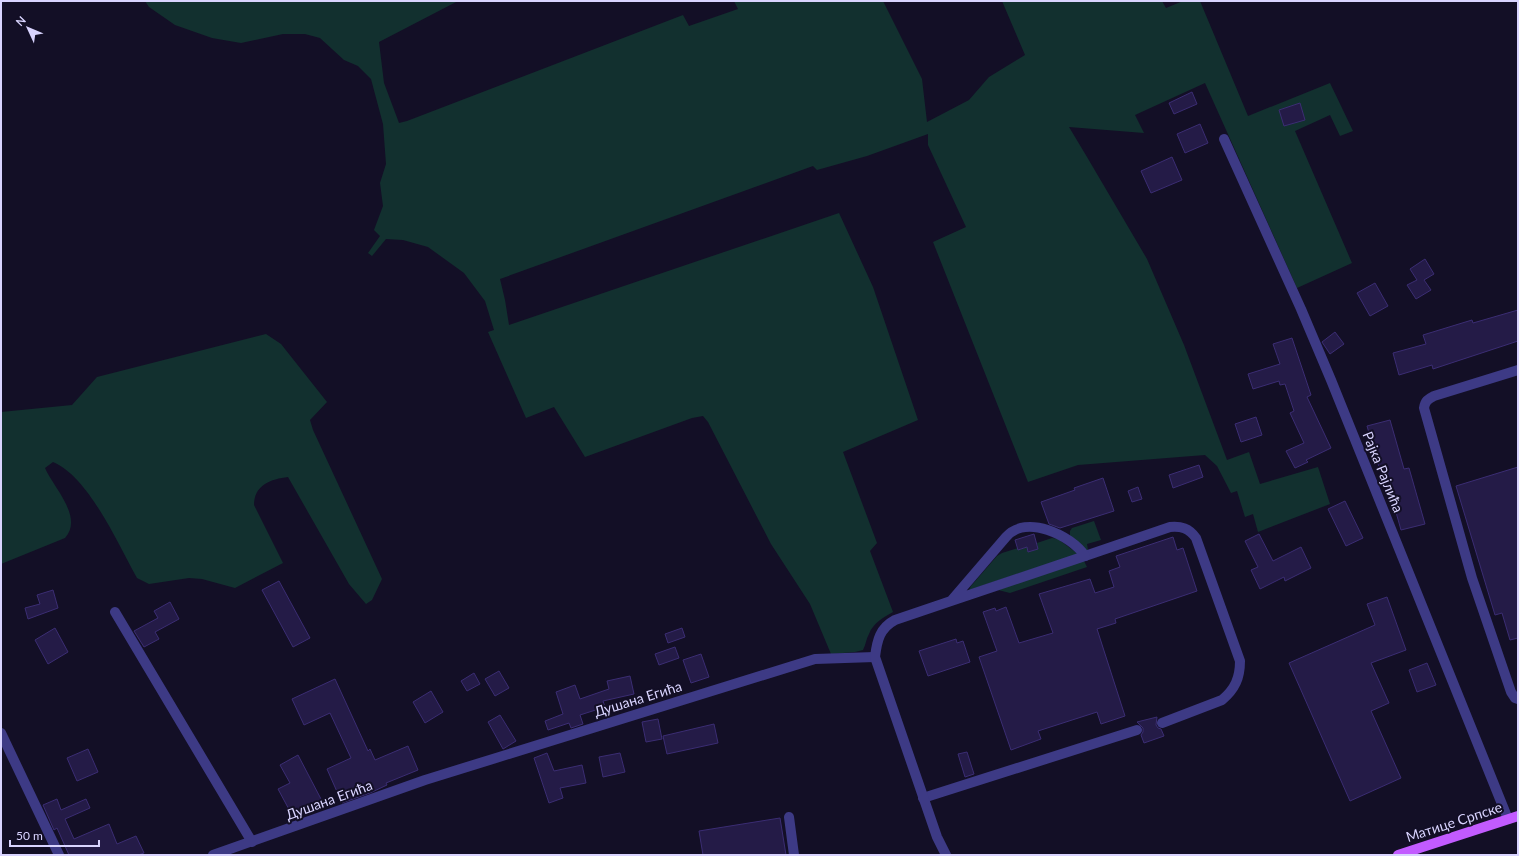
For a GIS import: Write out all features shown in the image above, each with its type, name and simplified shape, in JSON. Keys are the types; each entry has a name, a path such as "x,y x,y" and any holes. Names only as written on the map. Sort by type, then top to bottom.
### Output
{"main road":[{"name":"Матице Српске","path":"1398,855 1518,816"}],"street":[{"name":"Рајка Рајлића","path":"1224,139 1301,309 1331,380 1508,819"},
{"path":"1518,370 1428,398 1425,402 1424,408 1472,578 1511,692 1515,698 1518,699"},
{"path":"946,855 937,837 923,798 875,657 879,636 888,624 1170,527 1176,526 1188,529 1199,543 1240,661 1238,679 1230,694 1222,700 1162,722"},
{"path":"951,602 1006,537 1014,530 1034,527 1061,535 1071,542 1085,556"},
{"path":"115,612 252,842"},
{"name":"Душана Егића","path":"213,855 425,780 815,659 875,657"},
{"path":"923,798 1137,730"},
{"path":"1,733 59,855"},
{"path":"789,817 794,855"}],"green space":[{"path":"145,1 458,1 379,42 384,83 399,123 683,15 689,26 738,9 734,1 883,1 922,79 927,122 969,100 989,77 1025,55 1002,1 1162,1 1166,8 1183,1 1200,1 1248,116 1330,83 1353,131 1340,136 1330,115 1295,131 1352,263 1297,288 1205,83 1135,115 1144,133 1069,127 1147,259 1184,345 1227,460 1249,452 1260,484 1318,467 1330,504 1258,532 1253,514 1245,517 1237,491 1231,493 1217,466 1205,455 1078,465 1028,482 933,242 966,227 928,145 928,134 867,156 817,170 813,166 500,279 509,325 839,213 873,287 918,420 843,452 877,543 870,551 893,612 873,627 863,650 831,654 810,604 771,544 708,422 703,416 692,418 585,457 554,407 526,418 488,332 494,330 485,301 464,273 428,247 403,240 386,239 372,256 368,253 380,236 374,230 383,206 380,183 386,164 383,124 371,79 358,66 344,60 320,38 305,34 283,34 241,43 212,38 175,25 149,7"},
{"path":"266,334 281,344 327,402 310,420 313,430 382,579 372,600 366,604 349,584 288,477 270,481 260,488 257,492 254,505 283,563 235,588 202,579 189,578 149,584 137,578 112,530 90,496 79,482 66,470 53,462 45,468 65,502 71,521 70,530 65,538 1,564 1,412 72,405 97,377"},
{"path":"1094,521 1101,540 1087,544 1088,550 1086,551 1070,536 1070,531 1072,528"},
{"path":"1052,538 1058,539 1078,554 969,590 997,556 1018,548 1019,550 1027,547 1028,552 1038,549 1037,543"},
{"path":"1083,559 1087,567 1010,593 998,590"}],"building":[{"path":"1192,92 1197,104 1174,114 1169,103"},
{"path":"1300,103 1305,120 1284,126 1279,110"},
{"path":"1200,124 1208,143 1185,153 1177,134"},
{"path":"1172,157 1182,180 1151,193 1141,171"},
{"path":"1425,259 1434,274 1424,280 1431,290 1416,299 1407,285 1417,280 1410,269"},
{"path":"1375,283 1388,306 1370,316 1357,293"},
{"path":"1518,310 1518,341 1433,369 1432,365 1399,375 1393,353 1426,344 1423,335 1472,320 1473,323"},
{"path":"1335,332 1344,344 1330,354 1322,342"},
{"path":"1292,338 1311,395 1307,397 1331,448 1306,460 1308,462 1295,468 1286,451 1304,443 1290,413 1294,411 1285,384 1280,385 1279,381 1253,389 1248,374 1280,364 1273,344"},
{"path":"1256,417 1262,435 1241,442 1235,424"},
{"path":"1390,420 1404,469 1409,468 1425,524 1401,530 1383,466 1379,467 1367,426"},
{"path":"1199,465 1203,477 1173,488 1169,475"},
{"path":"1518,467 1518,638 1510,640 1502,613 1495,615 1456,486"},
{"path":"1103,478 1114,511 1060,528 1049,524 1041,502"},
{"path":"1138,487 1142,499 1132,502 1128,491"},
{"path":"1345,501 1363,538 1346,546 1328,509"},
{"path":"1034,534 1038,549 1028,552 1027,547 1018,550 1015,540"},
{"path":"1259,534 1273,561 1301,547 1311,568 1285,581 1284,577 1260,589 1251,570 1258,567 1245,541"},
{"path":"1173,537 1177,550 1183,548 1197,591 1115,619 1116,623 1097,629 1125,716 1101,724 1097,712 1038,731 1041,739 1011,750 979,657 997,651 983,612 995,608 996,611 1006,607 1019,643 1053,633 1039,594 1090,579 1095,593 1114,587 1109,571 1120,567 1116,556"},
{"path":"279,581 310,638 293,647 262,590"},
{"path":"53,590 58,608 28,619 25,608 40,604 37,595"},
{"path":"1387,597 1406,650 1371,663 1389,703 1371,711 1401,778 1350,801 1289,663 1375,625 1367,604"},
{"path":"170,602 179,619 155,632 159,639 144,647 134,631 158,618 154,611"},
{"path":"55,628 68,652 48,664 35,640"},
{"path":"682,628 685,637 668,643 665,634"},
{"path":"956,639 957,643 963,641 970,662 928,676 919,651"},
{"path":"675,647 679,658 659,665 655,654"},
{"path":"701,654 709,677 691,683 683,660"},
{"path":"1427,663 1436,685 1417,692 1409,670"},
{"path":"499,671 509,688 495,696 485,679"},
{"path":"474,673 480,684 467,691 461,681"},
{"path":"630,676 634,694 603,701 605,707 580,715 583,724 571,728 569,723 548,730 545,721 563,714 556,692 575,685 580,699 609,689 607,681"},
{"path":"335,679 368,751 370,749 375,760 408,746 418,770 386,783 387,785 370,793 342,803 327,769 351,758 330,713 304,725 292,699"},
{"path":"431,691 443,712 425,723 413,702"},
{"path":"500,715 516,741 503,749 488,722"},
{"path":"1157,717 1156,725 1161,729 1164,736 1144,743 1141,735 1143,728 1137,722"},
{"path":"658,719 662,739 646,742 642,722"},
{"path":"714,724 718,743 667,754 663,736"},
{"path":"88,749 98,772 77,781 67,758"},
{"path":"967,752 974,774 965,777 958,754"},
{"path":"547,753 554,771 582,765 586,783 560,788 563,798 549,803 534,758"},
{"path":"620,753 625,772 603,777 599,757"},
{"path":"298,755 321,799 292,815 278,789 290,783 280,765"},
{"path":"57,799 61,810 86,799 90,808 65,819 74,839 109,824 117,844 136,836 144,853 138,855 69,855 57,828 54,830 43,805"},
{"path":"780,818 786,855 703,855 699,831"}]}
